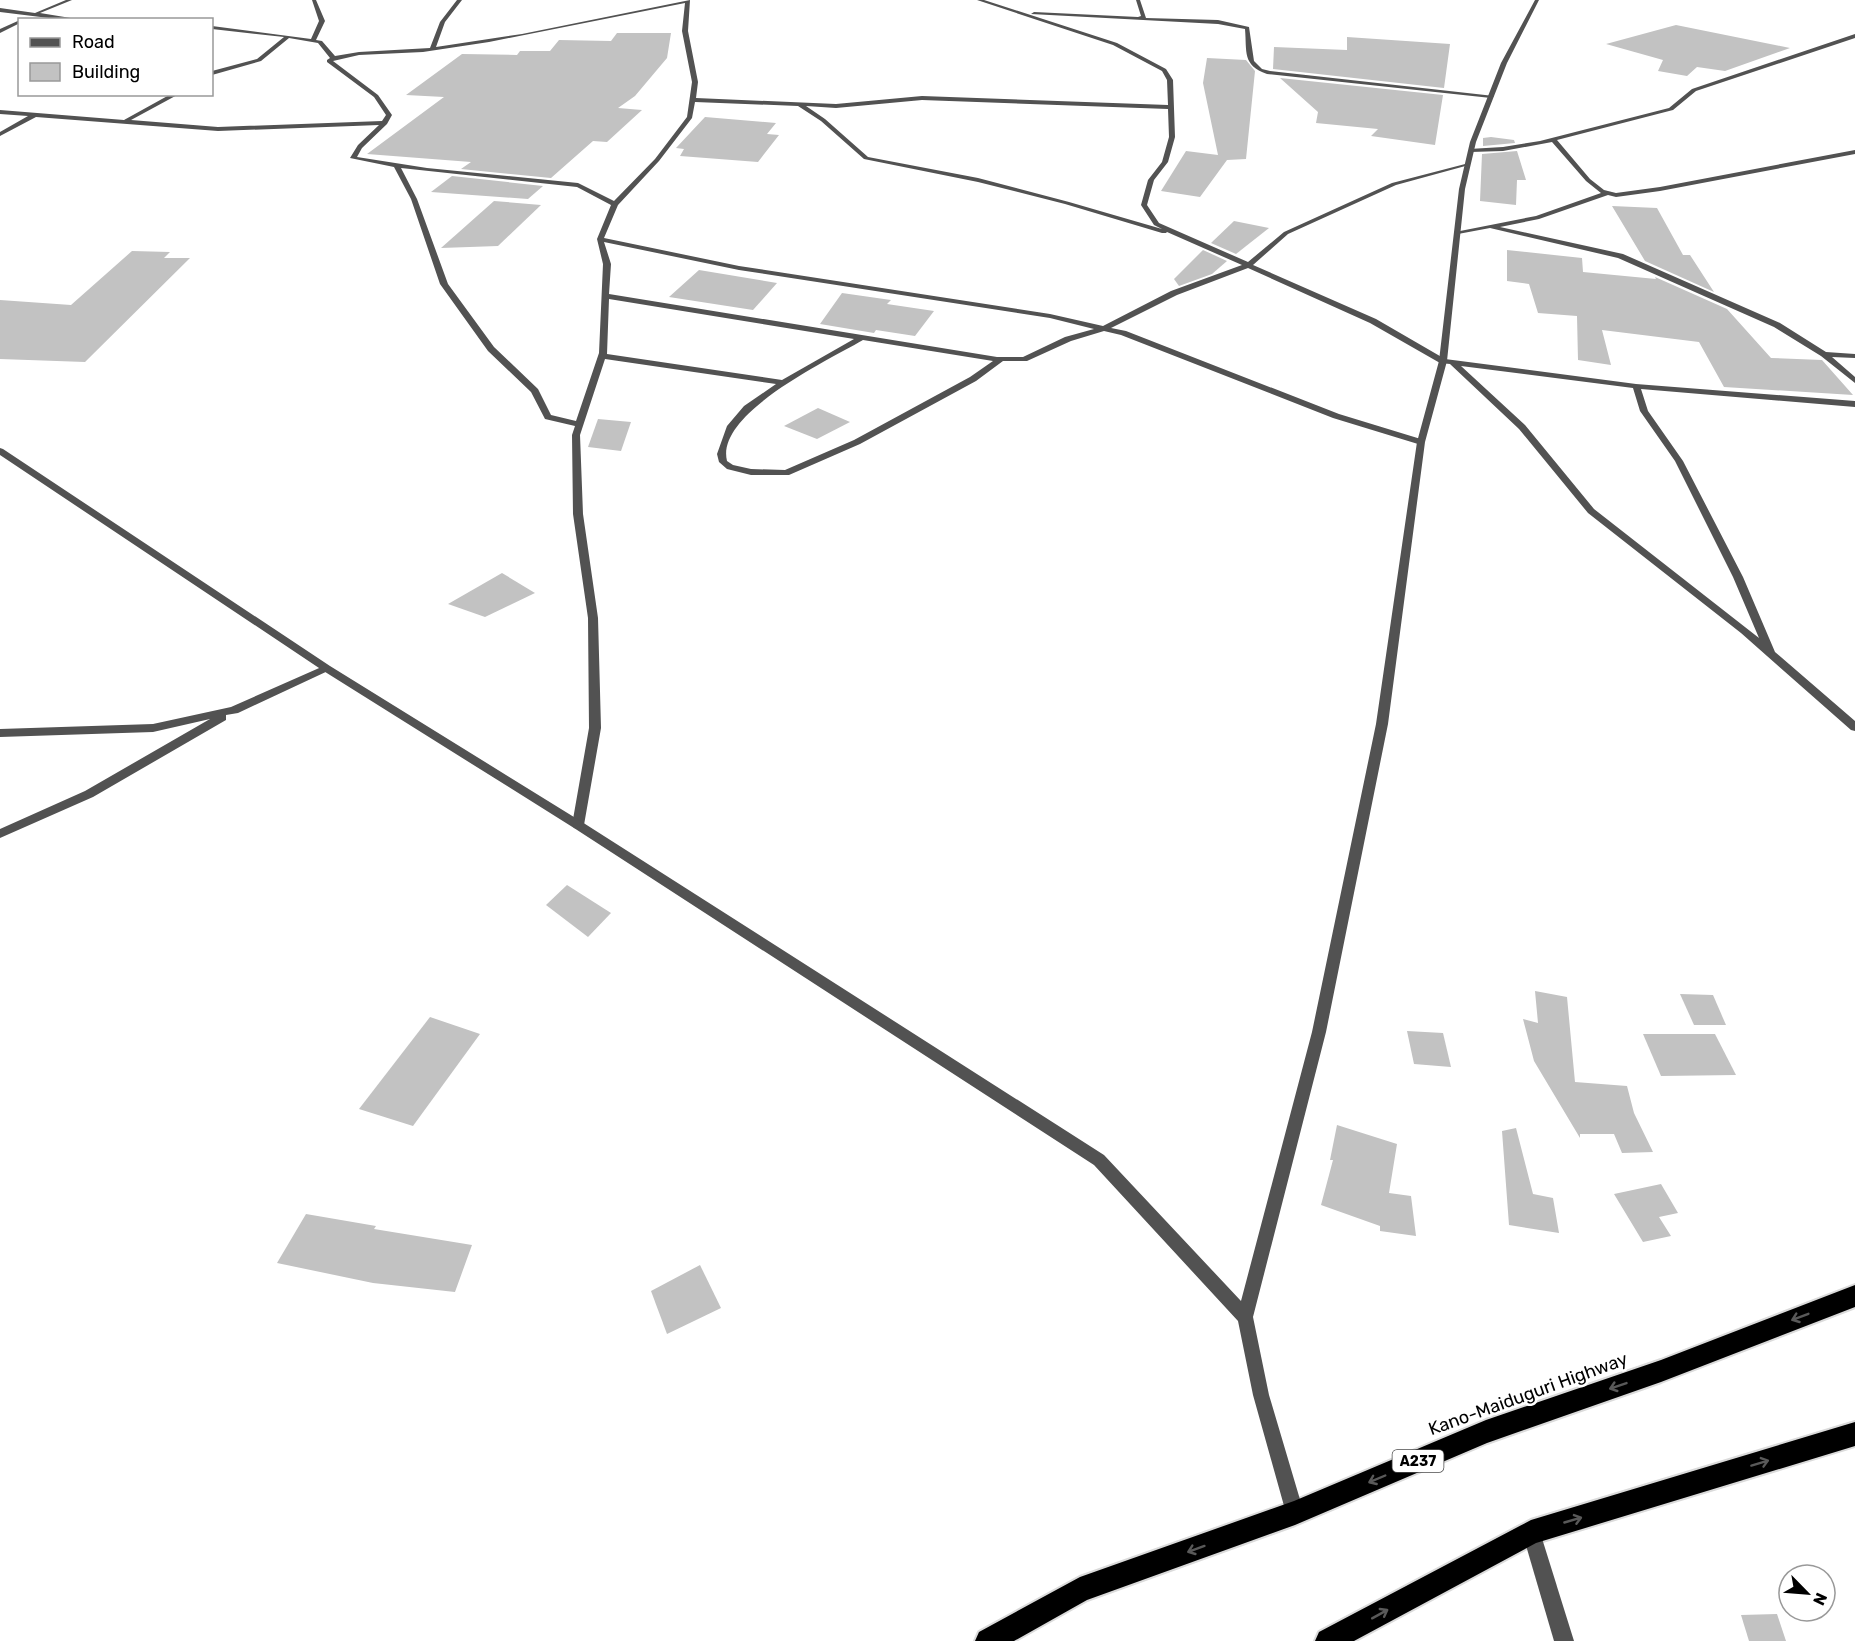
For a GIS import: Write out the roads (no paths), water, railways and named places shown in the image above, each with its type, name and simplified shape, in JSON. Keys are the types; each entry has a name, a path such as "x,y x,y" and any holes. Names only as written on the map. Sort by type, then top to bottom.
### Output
{"highway":[{"name":"Kano-Maiduguri Highway","path":"988,1641 1080,1590 1295,1513 1486,1432 1661,1371 1855,1296"},
{"path":"1328,1641 1531,1532 1855,1434"}],"street":[{"path":"26,18 70,0"},
{"path":"313,41 322,21 314,0"},
{"path":"432,49 443,22 460,0"},
{"path":"578,825 595,728 593,618 578,514 576,435 602,356 607,264 600,239 615,204 657,160 690,117 695,82 685,31 687,0 539,34 432,49 333,58 328,61 376,96 389,115 385,123 357,148 353,158 397,166 578,185 615,204"},
{"path":"978,0 1115,44 1164,70 1170,81 1169,107 1172,137 1165,162 1151,180 1144,206 1156,224 1373,321 1448,362 1522,427 1591,510 1745,632 1855,727"},
{"path":"1138,0 1144,17 1139,19"},
{"path":"1295,1513 1261,1395 1245,1317 1319,1032 1382,724 1421,442 1448,362 1462,189 1467,164 1491,96 1537,0"},
{"path":"0,10 66,18"},
{"path":"1023,13 1218,22 1247,28 1250,62 1256,69 1269,73 1491,96"},
{"path":"0,31 18,22"},
{"path":"213,27 320,42 333,58"},
{"path":"213,73 259,60 288,36"},
{"path":"1471,150 1503,149 1553,139 1671,109 1694,90 1855,36"},
{"path":"125,121 172,96"},
{"path":"693,100 836,106 932,98 1169,107"},
{"path":"799,104 823,120 866,158 978,180 1095,211 1138,226 1179,235"},
{"path":"0,112 218,129 385,123"},
{"path":"0,134 35,115"},
{"path":"1553,139 1588,180 1607,193"},
{"path":"1458,232 1537,218 1607,193 1634,194 1855,152"},
{"path":"606,296 861,338 1001,359 1024,359 1068,339 1105,328 1174,293 1249,265 1286,233 1394,184 1467,164"},
{"path":"397,166 414,199 444,284 491,349 535,391 548,417 580,425"},
{"path":"1489,226 1620,256 1777,325 1824,354 1855,381"},
{"path":"600,239 739,268 1050,316 1105,328 1185,356 1336,416 1421,442"},
{"path":"861,338 783,383 747,408 731,426 721,454 723,462 730,467 770,475 786,474 867,436 973,379 1001,359"},
{"path":"1824,354 1855,356"},
{"path":"602,356 783,383"},
{"path":"1448,362 1636,386 1855,404"},
{"path":"1636,386 1644,411 1679,461 1738,577 1773,657"},
{"path":"0,451 326,668 578,825 1099,1160 1245,1317"},
{"path":"0,834 89,794 234,710 326,668"},
{"path":"0,733 153,728 234,710"},
{"path":"1531,1532 1564,1641"}]}
